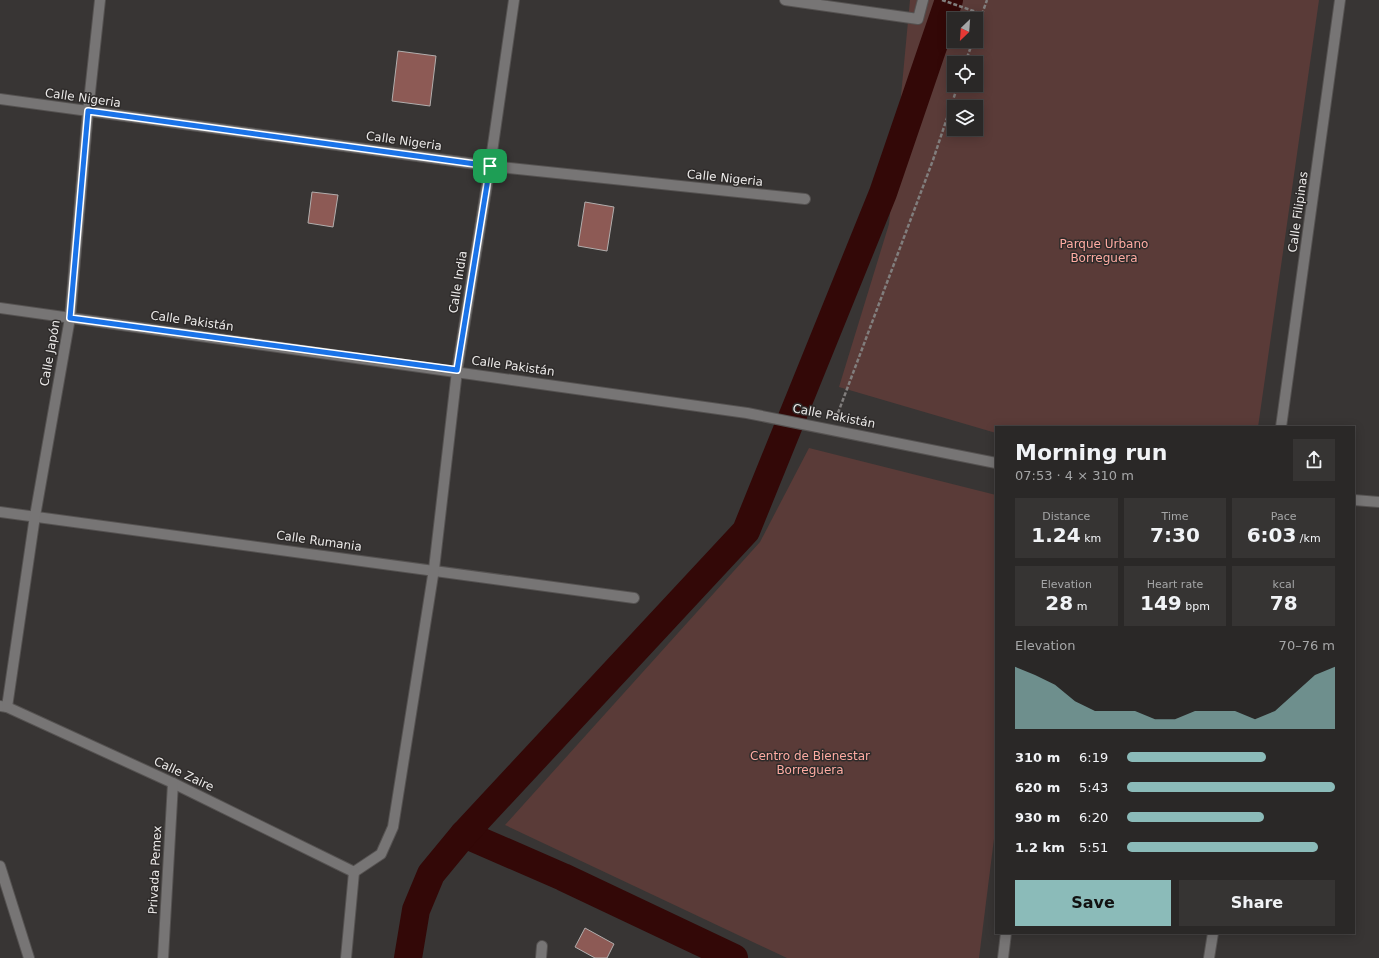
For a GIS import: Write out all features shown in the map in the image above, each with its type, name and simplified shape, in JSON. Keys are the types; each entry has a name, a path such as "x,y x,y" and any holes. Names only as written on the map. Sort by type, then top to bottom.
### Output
{"street":[{"name":"Calle Japón","path":"4,707 35,516 70,318 88,111 100,0"},
{"name":"Calle India","path":"354,872 381,854 394,827 434,569 457,370 490,166 514,0"},
{"path":"785,0 918,19 923,0"},
{"name":"Calle Filipinas","path":"1280,426 1340,0"},
{"name":"Calle Nigeria","path":"0,99 490,166 805,199"},
{"name":"Calle Pakistán","path":"0,308 457,370 747,413 995,463"},
{"path":"1355,500 1379,502"},
{"name":"Calle Rumania","path":"0,512 434,569 634,598"},
{"name":"Calle Zaire","path":"4,707 173,783 354,872"},
{"name":"Privada Pemex","path":"163,958 173,783"},
{"path":"0,866 29,958"},
{"path":"346,958 354,872"},
{"path":"1003,958 1006,934"},
{"path":"1210,958 1213,934"},
{"path":"541,958 542,946"}],"path":[{"path":"941,0 976,12"},
{"path":"983,12 987,0"},
{"path":"832,429 933,160 956,92"}],"green space":[{"name":"Parque Urbano Borreguera","path":"910,0 1319,0 1258,426 995,426 995,433 839,387 889,224"},
{"name":"Centro de Bienestar Borreguera","path":"809,448 995,495 995,831 979,958 787,958 505,825 760,542"}],"building":[{"path":"398,51 436,56 430,106 392,101"},
{"path":"312,192 338,195 333,227 308,223"},
{"path":"585,202 614,207 607,251 578,246"},
{"path":"585,928 614,944 607,958 595,958 575,947"}],"waterway":[{"path":"408,958 416,910 431,874 464,834 746,531 883,193 949,0"},
{"path":"464,834 563,877 734,958"}],"route":[{"path":"88,111 490,166 457,370 70,318 88,111"}]}
